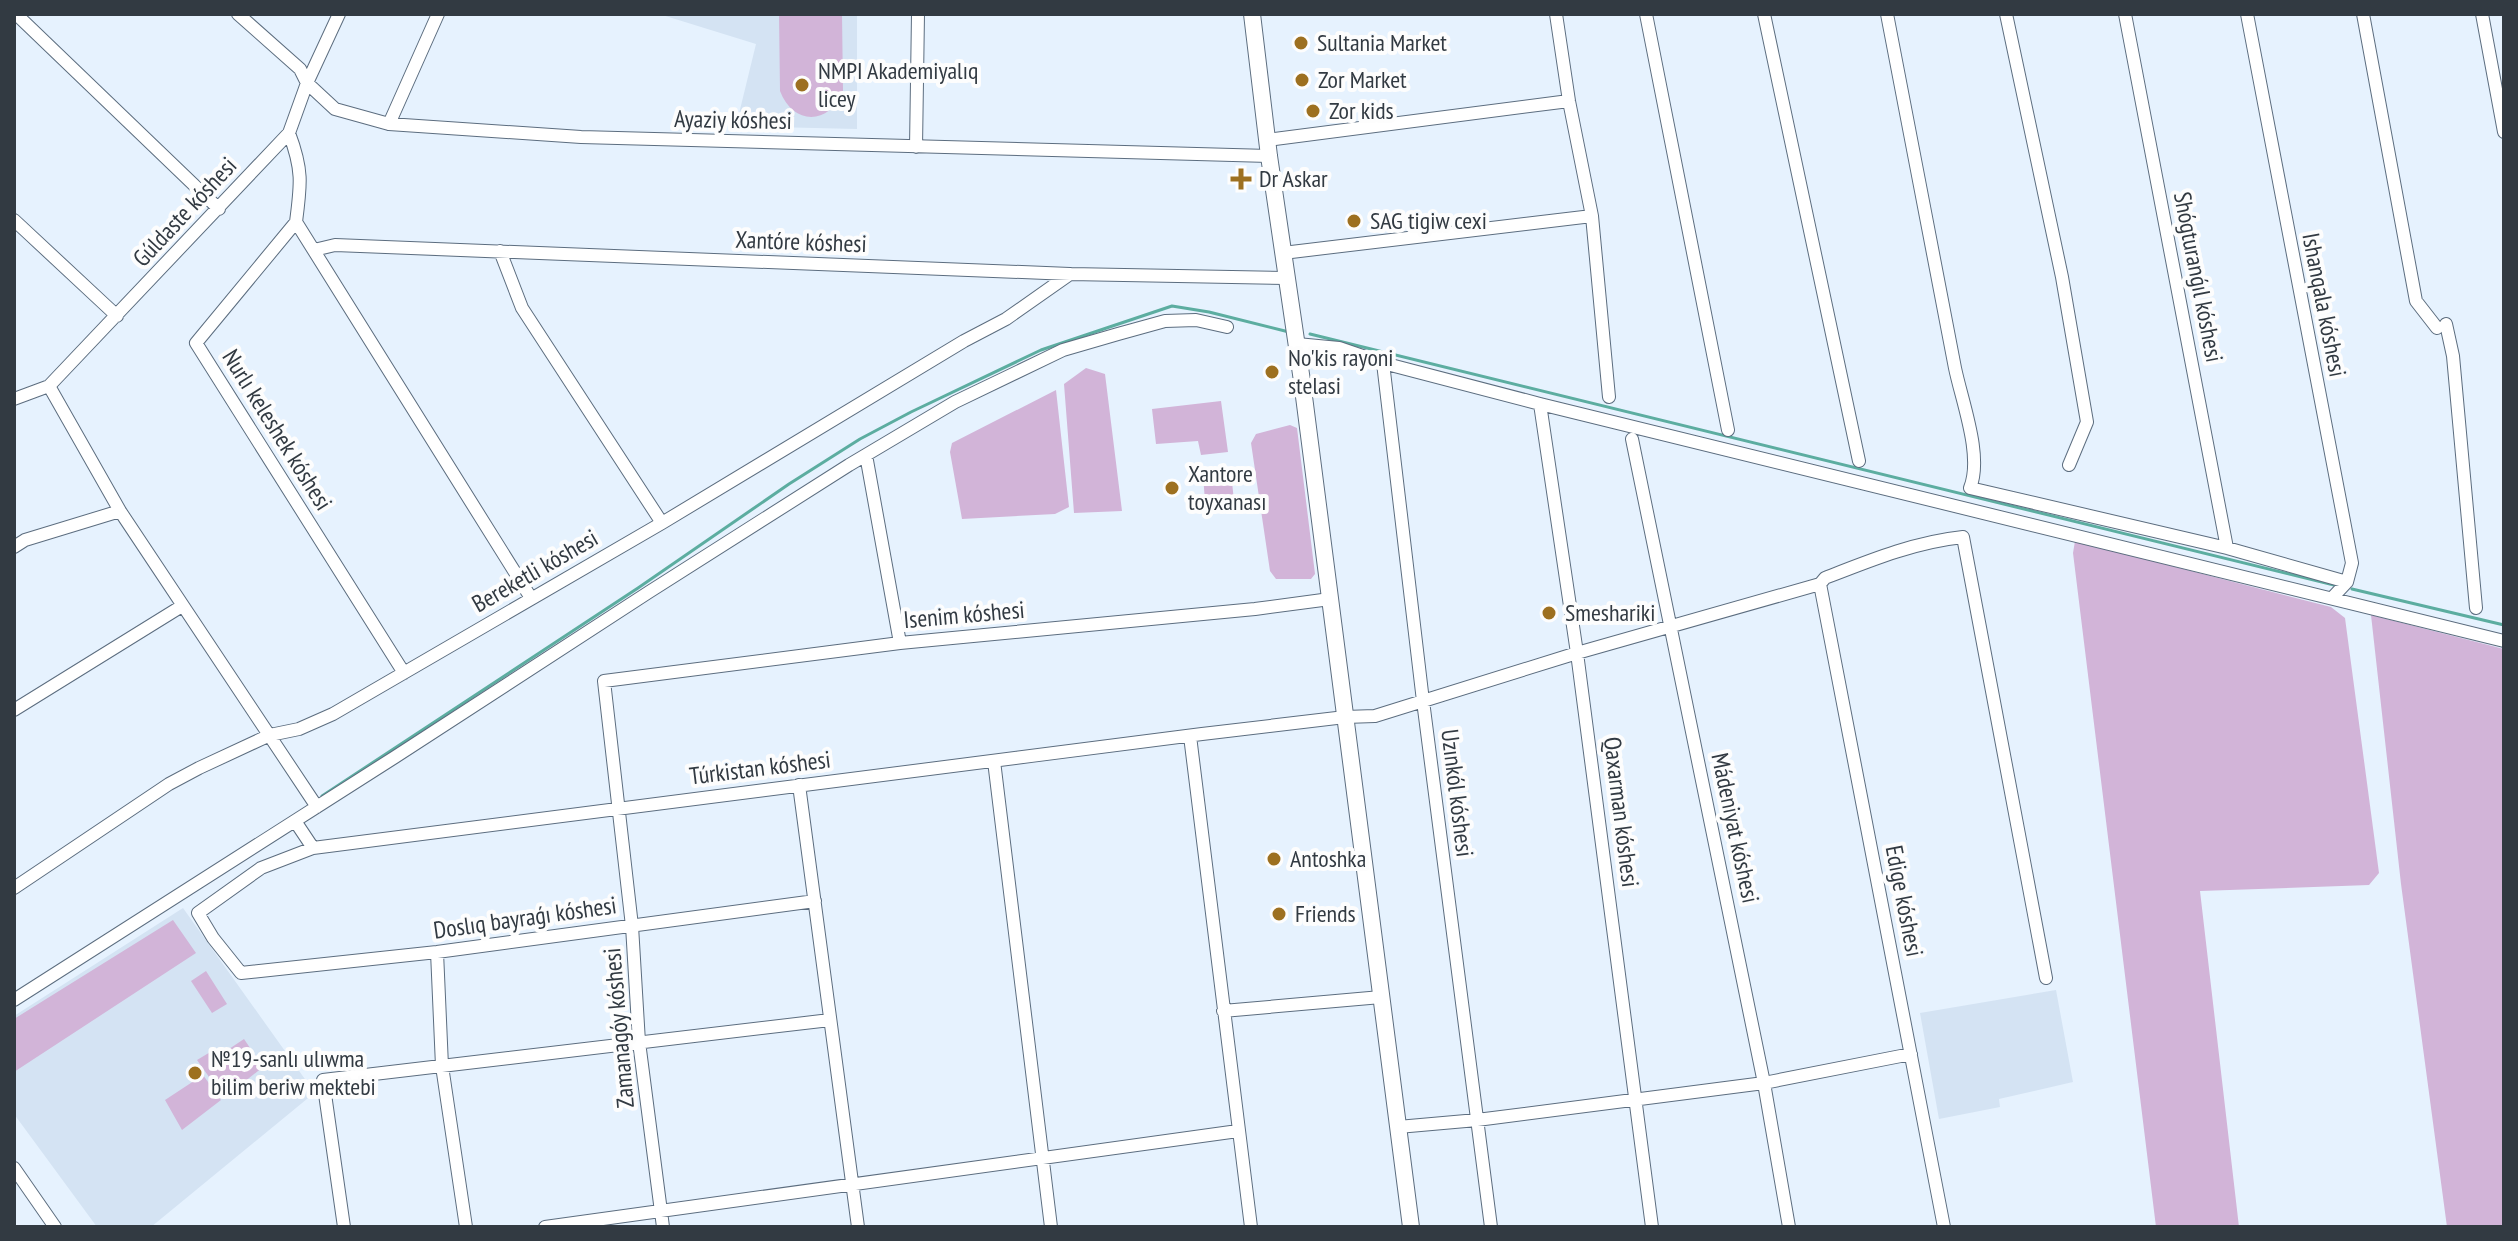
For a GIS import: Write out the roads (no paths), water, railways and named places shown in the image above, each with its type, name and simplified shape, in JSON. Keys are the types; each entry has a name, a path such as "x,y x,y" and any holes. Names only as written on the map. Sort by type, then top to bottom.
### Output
{"main road":[{"path":"1252,14 1411,1227"}],"street":[{"path":"16,14 219,209"},
{"name":"Ayaziy kóshesi","path":"238,14 300,69 307,83 335,109 389,124 581,137 916,147 1268,148 1569,101"},
{"name":"Gúldaste kóshesi","path":"14,399 49,386 289,133 307,83 339,14"},
{"path":"389,124 438,14"},
{"path":"916,147 918,14"},
{"path":"1556,14 1569,101 1592,216 1609,397"},
{"path":"1646,14 1728,430"},
{"path":"1764,14 1859,461"},
{"path":"1887,14 1970,434 1975,476 1970,488 2227,548 2347,582 2332,598"},
{"path":"2006,14 2062,277 2087,422 2069,465"},
{"name":"Shógturanǵıl kóshesi","path":"2125,14 2227,548"},
{"name":"Ishanqala kóshesi","path":"2247,14 2352,563 2347,582"},
{"path":"2363,14 2416,301 2442,326 2453,356 2476,608"},
{"path":"2482,14 2504,132"},
{"path":"289,133 300,161 296,222 531,598"},
{"path":"1283,253 1592,216"},
{"path":"14,220 117,316"},
{"name":"Nurlı keleshek kóshesi","path":"296,222 196,343 404,673"},
{"name":"Xantóre kóshesi","path":"314,250 335,245 660,260 1287,278"},
{"path":"500,251 522,308 662,523"},
{"name":"Bereketli kóshesi","path":"14,888 169,784 270,735 299,729 333,714 1006,319 1070,274"},
{"path":"14,1000 649,592 955,402 1063,350 1165,321 1196,320 1227,327"},
{"path":"1297,344 1339,348 1383,363 1540,404 2504,641"},
{"name":"Uzınkól kóshesi","path":"1383,363 1491,1227"},
{"path":"49,386 120,511 317,807"},
{"name":"Qaxarman kóshesi","path":"1540,404 1577,653 1652,1227"},
{"name":"Mádeniyat kóshesi","path":"1632,439 1764,1083 1789,1227"},
{"path":"866,455 900,643"},
{"path":"14,547 25,540 120,511"},
{"name":"Túrkistan kóshesi","path":"241,973 198,913 261,868 313,848 1190,736 1375,716 1577,653 1820,584 1825,578 1883,555 1932,540 1963,537 2046,978"},
{"name":"Edige kóshesi","path":"1820,584 1944,1227"},
{"name":"Isenim kóshesi","path":"604,681 900,643 1330,599"},
{"path":"14,710 182,606"},
{"name":"Zamanagóy kóshesi","path":"604,681 632,926 639,1042 663,1227"},
{"path":"1190,736 1251,1227"},
{"path":"994,761 1051,1227"},
{"path":"799,785 858,1227"},
{"path":"295,821 313,848"},
{"name":"Doslıq bayraǵı kóshesi","path":"241,973 437,952 815,901"},
{"path":"437,952 442,1066 466,1227"},
{"path":"1223,1011 1381,997"},
{"path":"344,1227 323,1080 830,1020"},
{"path":"1398,1127 1477,1120 1764,1083 1911,1054"},
{"path":"545,1227 1238,1131"},
{"path":"14,1168 55,1227"}],"waterway":[{"path":"322,796 638,588 789,484 860,439 911,412 1041,350 1172,306 1289,332"},
{"path":"1310,334 2334,585"},
{"path":"2352,589 2504,625"}],"place":[{"name":"Sultania Market","path":"1301,43"},
{"name":"Zor Market","path":"1302,80"},
{"name":"NMPI Akademiyalıq licey","path":"802,85"},
{"name":"Zor kids","path":"1313,111"},
{"name":"Dr Askar","path":"1241,179"},
{"name":"SAG tigiw cexi","path":"1354,221"},
{"name":"No'kis rayoni stelasi","path":"1272,372"},
{"name":"Xantore toyxanası","path":"1172,488"},
{"name":"Smeshariki","path":"1549,613"},
{"name":"Antoshka","path":"1274,859"},
{"name":"Friends","path":"1279,914"},
{"name":"№19-sanlı ulıwma bilim beriw mektebi","path":"195,1073"}]}
